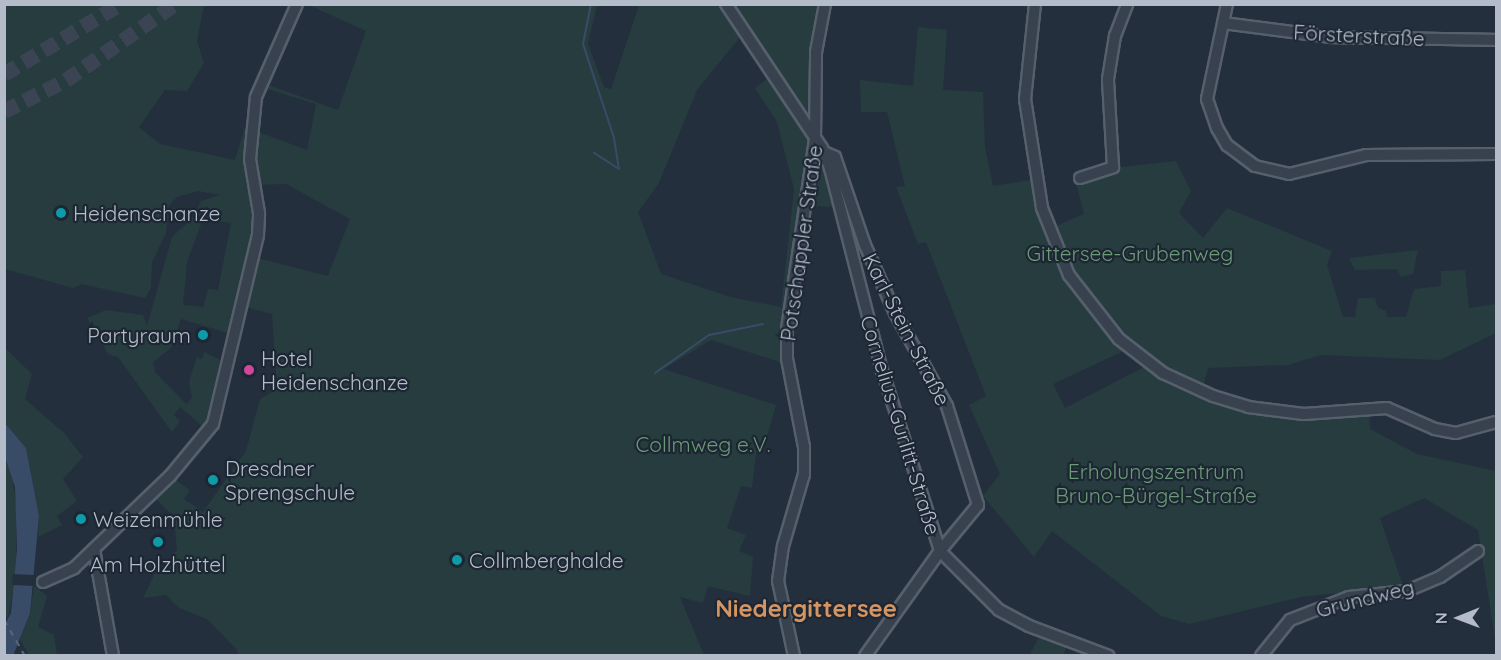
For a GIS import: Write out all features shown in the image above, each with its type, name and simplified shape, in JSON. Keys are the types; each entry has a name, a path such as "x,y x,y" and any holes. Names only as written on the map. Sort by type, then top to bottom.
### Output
{"street":[{"path":"43,582 64,574 94,549 170,476 213,424 258,235 259,213 250,159 256,97 297,4"},
{"name":"Cornelius-Gurlitt-Straße","path":"726,4 824,152 888,391 940,551 999,610 1029,626 1109,656"},
{"name":"Potschappler Straße","path":"794,656 778,581 783,546 804,474 804,447 787,359 787,329 815,139 816,51 825,4"},
{"path":"1035,4 1025,99 1042,208 1069,275 1095,312 1140,357 1176,378 1226,401 1268,411 1304,414 1392,408 1435,429 1456,433 1497,422"},
{"path":"1080,178 1113,167 1108,79 1115,36 1127,4"},
{"path":"1227,4 1207,99 1217,128 1227,145 1255,166 1289,174 1375,154 1497,154"},
{"name":"Försterstraße","path":"1223,23 1331,37 1497,40"},
{"name":"Karl-Stein-Straße","path":"824,152 836,157 850,207 873,265 947,406 977,497 975,512 940,551 865,656"},
{"path":"94,549 113,656"},
{"name":"Grundweg","path":"1261,656 1290,620 1349,597 1407,591 1440,578 1478,551"}],"green space":[{"path":"5,5 204,5 197,41 204,63 187,91 165,90 139,127 160,144 235,160 250,110 255,201 252,252 233,328 228,333 181,319 171,348 153,362 155,372 186,404 192,398 189,381 197,357 202,359 204,352 220,360 213,403 203,427 180,407 174,415 180,421 172,432 118,357 108,354 87,318 106,310 143,315 147,326 172,237 193,218 201,201 220,195 198,191 177,197 169,206 166,233 152,262 151,288 145,298 81,284 73,288 5,269","holes":["203,219 231,223 218,290 208,289 203,307 183,305 187,262"]},
{"name":"Collmweg e.V.","path":"309,5 597,5 588,44 604,87 611,89 639,5 825,5 816,52 815,139 787,329 787,359 780,362 711,340 664,369 776,405 762,454 756,453 752,488 741,486 727,528 746,535 739,551 753,557 750,596 708,586 703,603 680,597 704,655 238,655 237,650 207,619 179,608 166,595 143,598 154,575 177,550 174,517 154,497 173,478 190,490 184,499 203,512 246,451 260,399 277,389 272,314 246,307 257,258 328,276 350,219 286,184 257,185 253,170 256,118 263,83 338,110 366,31","holes":["744,32 772,75 755,88 777,122 794,189 781,307 730,297 661,274 638,212 659,183 697,90","264,88 316,104 307,150 256,131"]},
{"path":"918,27 947,30 943,90 983,92 985,147 993,186 1037,179 1049,229 1084,214 1075,179 1112,168 1176,161 1191,191 1179,213 1203,238 1227,208 1332,251 1327,265 1343,317 1355,317 1358,298 1375,298 1378,308 1386,311 1387,317 1406,317 1414,289 1441,286 1441,271 1465,270 1469,308 1496,304 1496,333 1440,360 1321,355 1288,365 1208,368 1202,391 1285,413 1369,407 1370,429 1417,454 1496,471 1496,645 1478,530 1424,498 1380,518 1403,586 1301,597 1189,624 1161,616 1052,531 1034,557 983,496 1000,474 969,405 986,396 926,242 918,244 896,187 905,186 887,112 861,112 860,80 913,86","holes":["1130,348 1150,364 1065,408 1053,384"]},
{"path":"822,163 825,165 837,207 813,206"},
{"path":"1418,250 1413,274 1401,277 1397,269 1355,270 1349,258"},
{"path":"4,347 32,374 25,399 64,433 83,457 63,479 77,501 57,516 62,525 38,537 39,516 26,448 5,423"},
{"path":"4,457 11,468 16,506 16,574 8,619 4,612"},
{"path":"34,586 47,596 38,627 54,635 57,655 29,655 20,639 30,613"},
{"path":"1040,635 1067,646 1063,655 1029,656"}],"water":[{"path":"5,423 26,448 39,516 30,613 13,656 5,655 4,626 11,613 17,549 15,487 5,457"}],"pier":[{"path":"13,574 34,575 34,586 12,585"}],"waterway":[{"path":"591,4 583,44 614,138 619,169 594,153"},
{"path":"655,373 709,335 763,324"}],"tunnel":[{"path":"4,74 120,4"},
{"path":"4,111 66,80 175,4"}],"railway":[{"path":"4,620 25,656"}],"place":[{"name":"Heidenschanze","path":"61,213"},
{"name":"Partyraum","path":"203,335"},
{"name":"Hotel Heidenschanze","path":"249,370"},
{"name":"Dresdner Sprengschule","path":"213,480"},
{"name":"Weizenmühle","path":"81,519"},
{"name":"Am Holzhüttel","path":"158,542"},
{"name":"Collmberghalde","path":"457,560"}],"district":[{"name":"Niedergittersee","path":"806,609"}],"park label":[{"name":"Gittersee-Grubenweg","path":"1130,253"},
{"name":"Erholungszentrum Bruno-Bürgel-Straße","path":"1156,483"}]}
